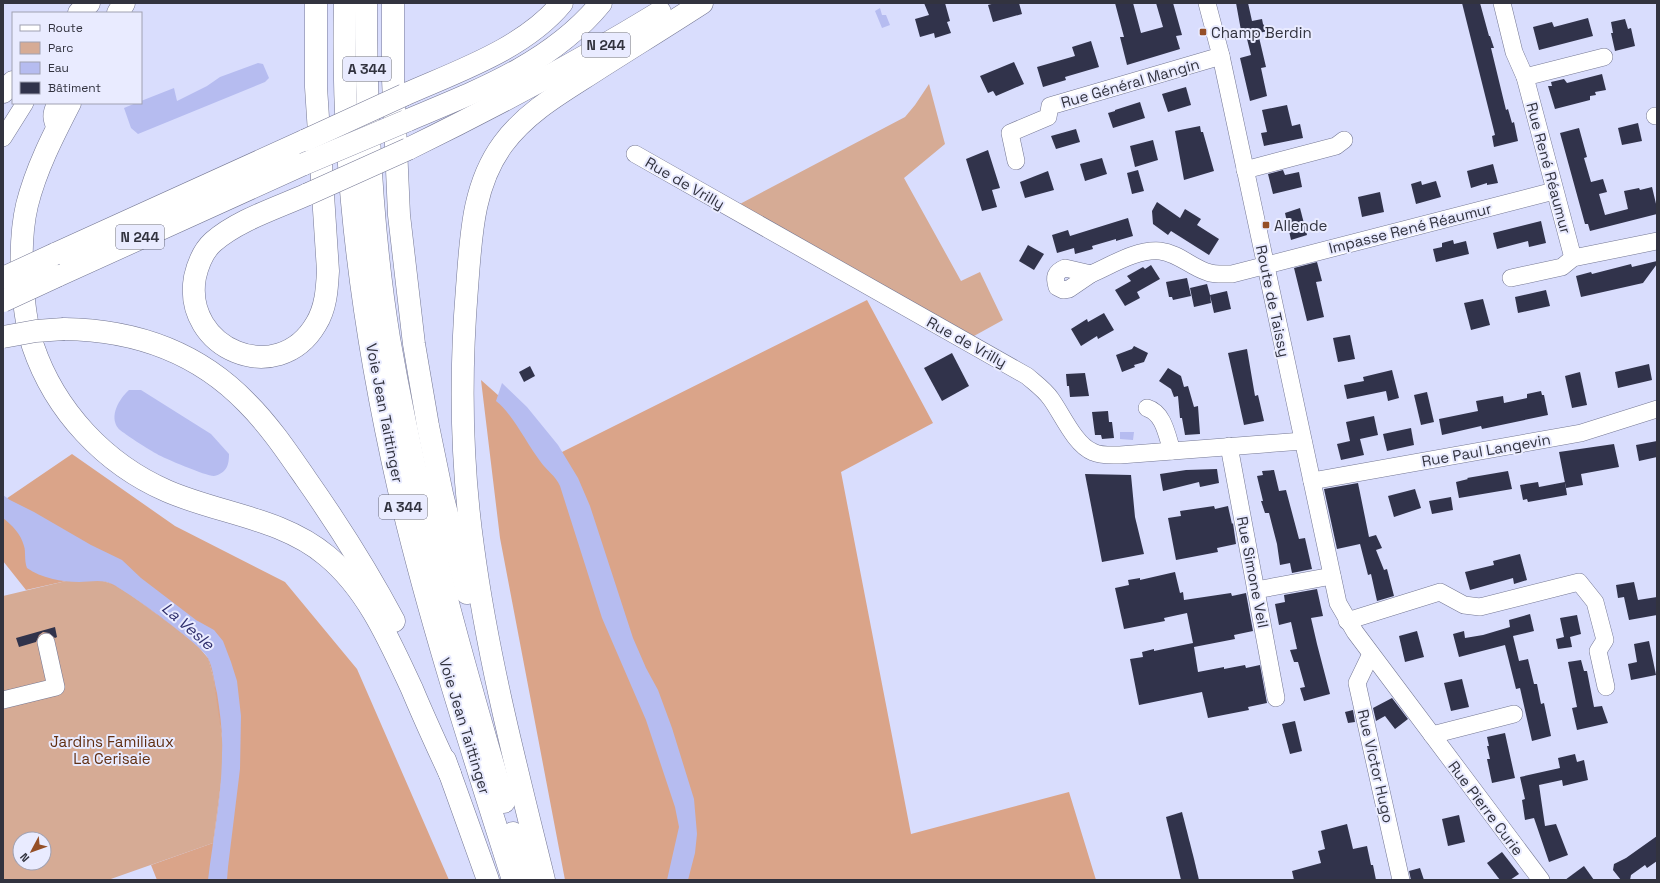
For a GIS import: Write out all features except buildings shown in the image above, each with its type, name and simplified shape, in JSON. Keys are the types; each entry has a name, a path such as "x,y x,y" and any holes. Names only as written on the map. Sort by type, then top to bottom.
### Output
{"highway":[{"path":"76,12 83,3"},
{"path":"80,12 89,3"},
{"path":"119,12 124,3"},
{"path":"316,3 316,87 328,271 325,301 316,324 302,340 287,351 271,356 250,357 231,350 215,339 208,331 197,312 194,295 194,281 204,253 212,243 305,178 407,136 530,63 567,37 602,3"},
{"name":"Voie Jean Taittinger","path":"345,3 346,86 352,203 378,386 402,499 441,650 512,880"},
{"name":"Voie Jean Taittinger","path":"366,3 369,135 377,245 389,335 403,414 422,499 465,670 529,880"},
{"path":"393,3 393,80 399,215 414,344 428,426 442,494 465,586 510,742"},
{"name":"N 244","path":"407,136 480,114 595,51 675,3"},
{"path":"544,880 510,742 483,615 473,548 465,468 463,370 466,296 476,203 482,184 493,159 512,133 527,118 554,97 702,3"},
{"path":"3,278 522,40 557,9"},
{"path":"3,92 12,83"},
{"path":"69,104 56,130 37,174 27,206 21,241 24,306 33,345 44,373 57,396 82,430 114,460 130,472 149,483 176,495 285,530 314,546 336,564 358,589 382,626 450,774"},
{"path":"305,178 407,136"},
{"name":"N 244","path":"3,301 160,228 224,201 305,178"},
{"path":"3,337 36,331 92,329 121,334 161,346 185,356 207,369 228,385 263,421 358,554 396,625 412,662 488,880"}],"street":[{"name":"Route de Taissy","path":"1207,3 1221,56 1312,482"},
{"name":"Rue René Réaumur","path":"1502,3 1514,52 1525,77 1573,258"},
{"name":"Rue Général Mangin","path":"1016,161 1010,133 1048,117 1050,106 1221,56"},
{"path":"1525,77 1604,56"},
{"path":"3,138 24,104"},
{"path":"55,104 52,110 51,119 56,130"},
{"path":"1245,170 1336,146 1344,140"},
{"name":"Rue de Vrilly","path":"635,154 1027,376 1050,398 1077,438 1092,452 1120,455 1303,441"},
{"name":"Impasse René Réaumur","path":"1091,274 1136,254 1160,251 1186,261 1207,272 1232,274 1554,191"},
{"path":"1511,278 1562,267 1573,258 1657,240"},
{"path":"1147,408 1154,410 1161,419 1172,451"},
{"name":"Rue Paul Langevin","path":"1312,482 1581,433 1657,409"},
{"name":"Rue Simone Veil","path":"1229,446 1276,698"},
{"path":"1256,590 1332,576 1312,482"},
{"name":"Rue Pierre Curie","path":"1332,576 1338,604 1348,621 1371,654 1541,880"},
{"path":"1348,621 1440,592 1464,605 1480,607 1579,582 1594,602 1605,640 1598,651 1606,687"},
{"path":"3,700 56,687 46,642"},
{"name":"Rue Victor Hugo","path":"1371,654 1357,683 1401,880"},
{"path":"1432,735 1514,714"}],"green space":[{"path":"929,84 945,144 904,178 961,281 980,272 1003,320 974,336 738,205 905,117"},
{"name":"Jardins Familiaux La Cerisaie","path":"66,581 103,581 112,584 128,593 197,645 208,658 218,704 222,738 222,775 213,843 108,880 3,880 3,596"}],"shaded area":[{"path":"867,300 933,423 841,472 911,834 1069,792 1096,880 565,880 500,538 481,380 562,452"},
{"path":"72,454 175,526 285,582 357,669 449,880 157,880 151,865 213,843 222,775 222,738 213,676 207,655 197,645 128,593 103,581 66,581 26,590 3,561 3,501"}],"water":[{"path":"880,8 882,15 886,15 890,25 882,28 875,11"},
{"path":"258,63 263,64 269,78 265,82 138,134 131,128 124,108 134,104 142,104 142,101 174,88 177,101 207,86 220,77"},
{"path":"502,383 527,407 558,445 578,478 590,506 633,638 646,668 658,690 672,728 694,799 697,834 695,853 688,880 667,880 679,827 675,807 646,720 602,618 560,486 535,454 508,413 496,401"},
{"path":"129,390 141,390 211,434 229,454 228,465 224,471 218,475 210,476 186,467 154,452 120,430 115,423 116,408"},
{"path":"1120,432 1134,432 1133,440 1120,439"},
{"name":"La Vesle","path":"3,495 91,545 122,560 141,578 196,620 214,630 223,641 237,681 241,716 240,769 227,880 208,880 219,801 222,769 222,746 217,693 208,658 193,642 148,607 108,582 59,580 45,577 27,568 23,542 13,527 3,518"}],"place":[{"name":"Champ Berdin","path":"1203,32"},
{"name":"Allende","path":"1266,225"}]}
